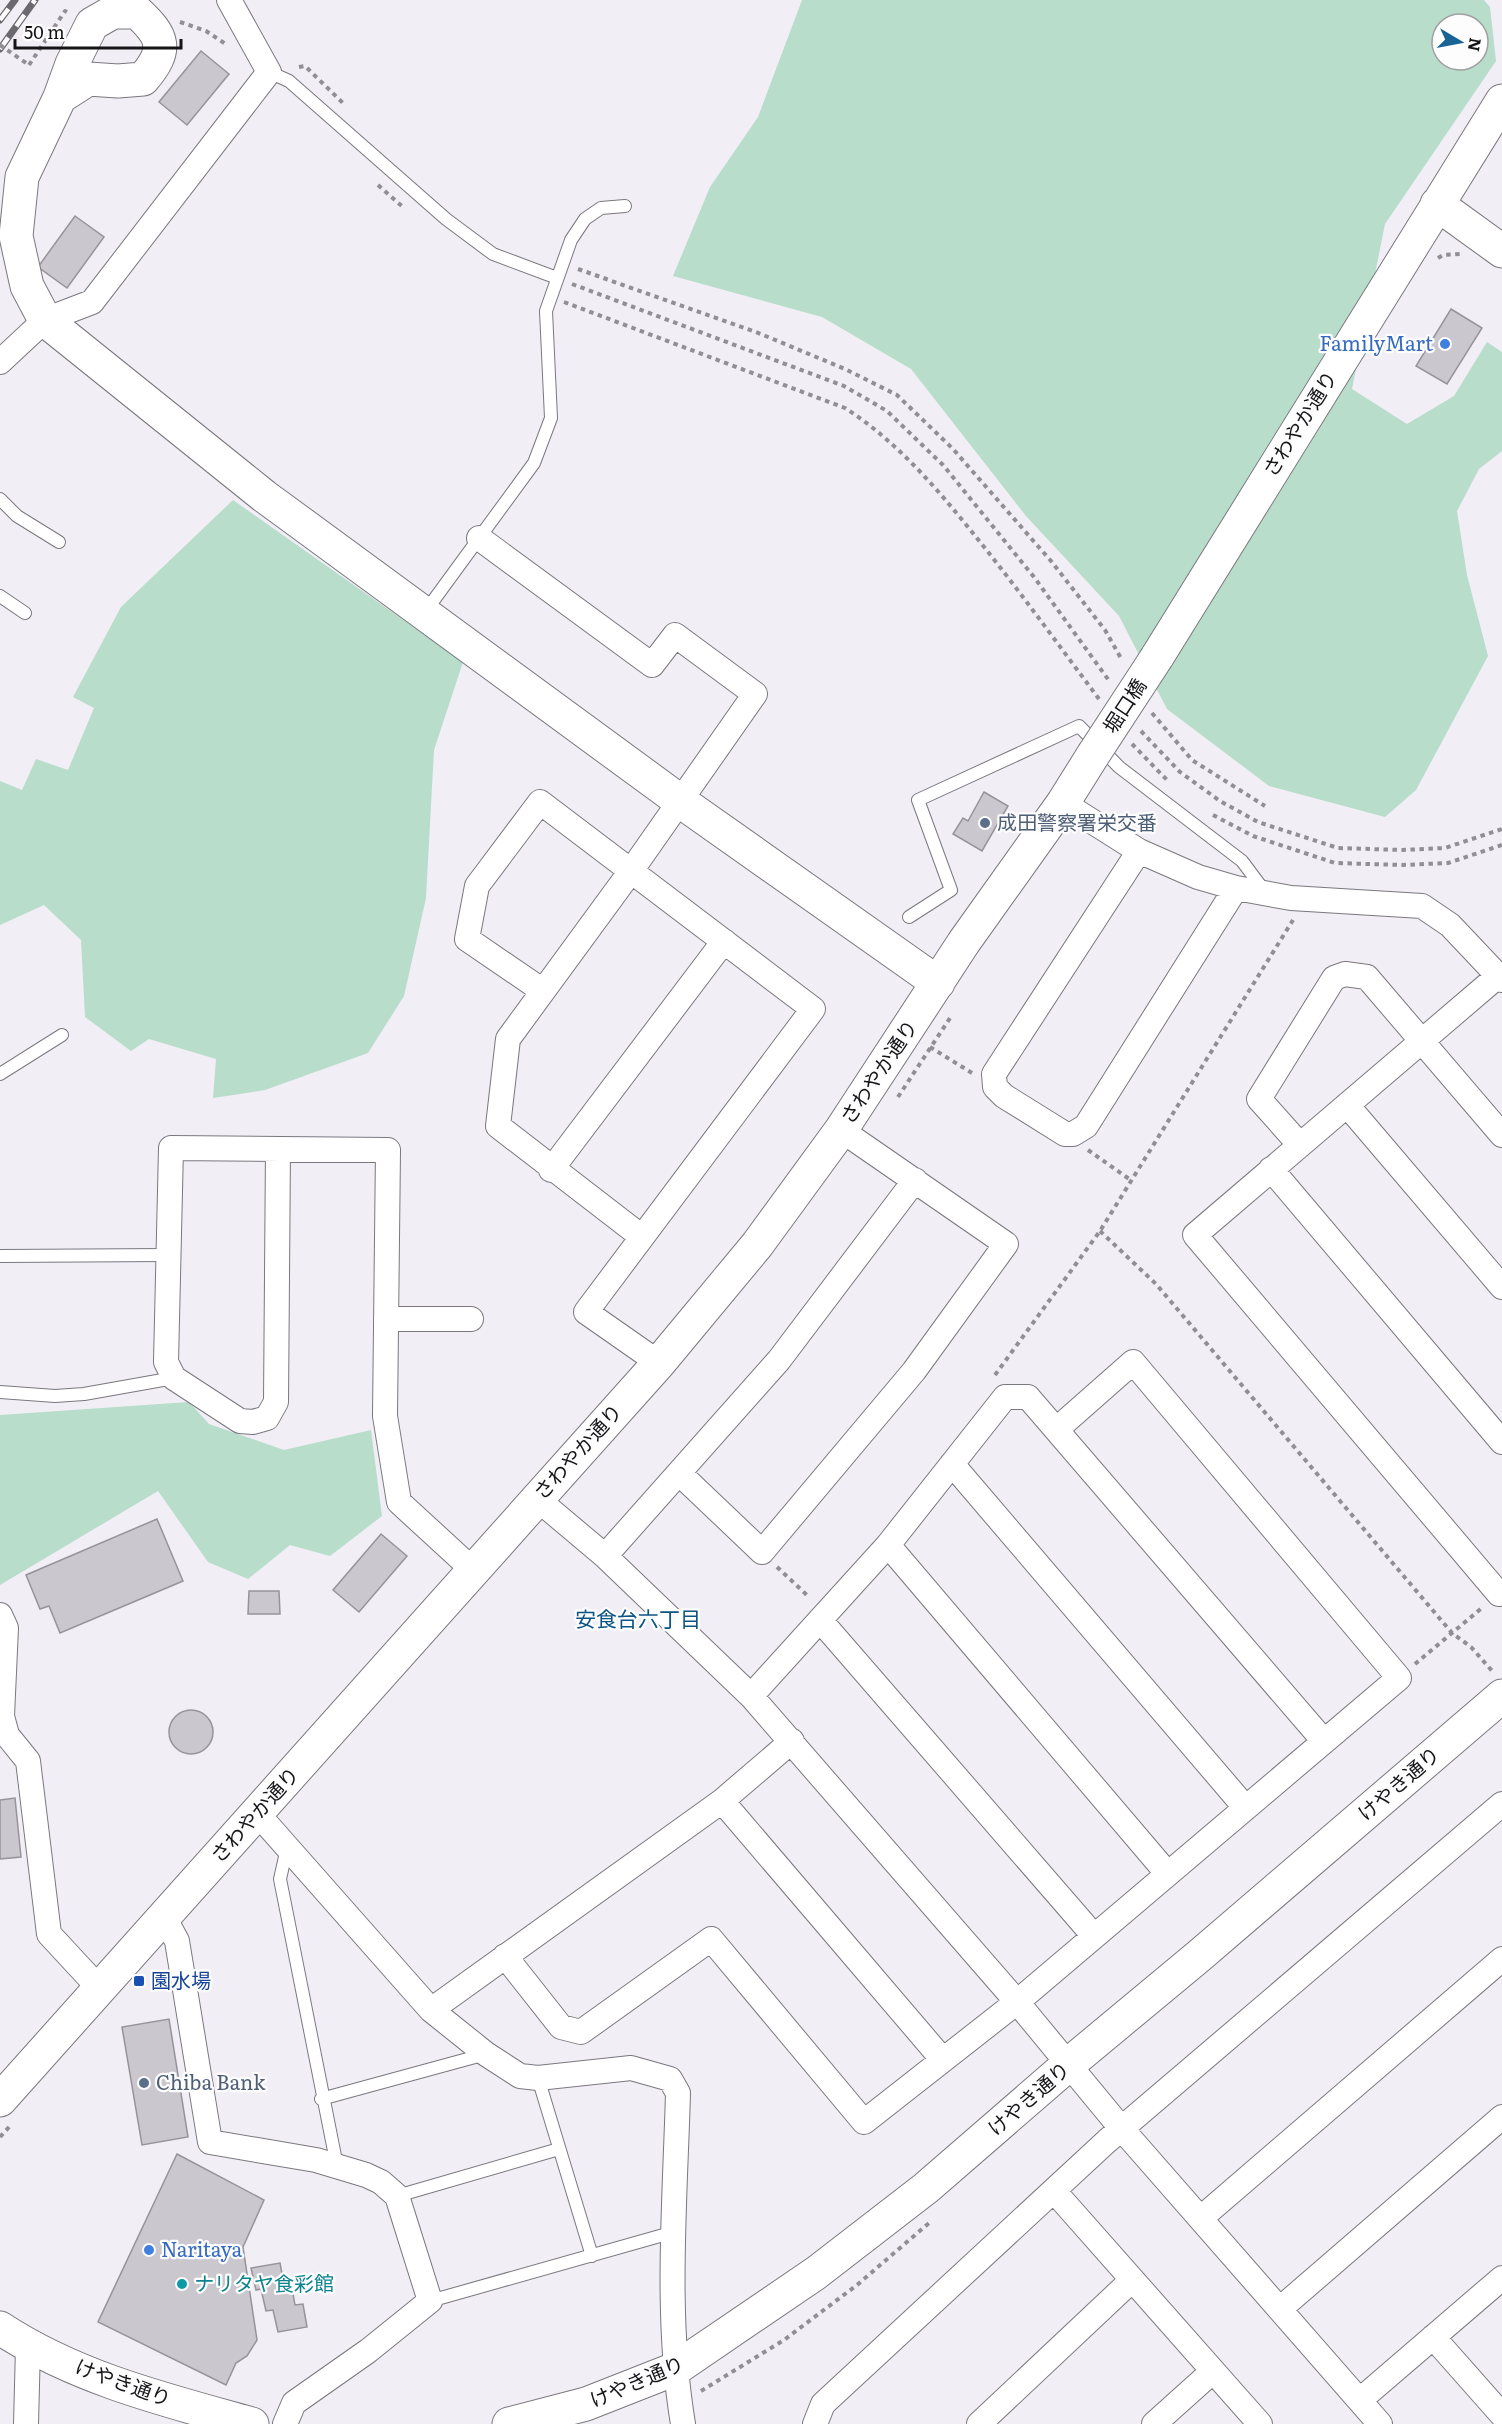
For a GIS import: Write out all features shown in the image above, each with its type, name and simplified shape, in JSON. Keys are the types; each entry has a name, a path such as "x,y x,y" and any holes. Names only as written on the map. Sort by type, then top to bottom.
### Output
{"street":[{"path":"0,362 45,320 92,302 269,72 229,0"},
{"path":"60,97 88,80 118,81 143,78 153,68 160,47 156,30 136,12 113,12 92,24 22,177 16,236 27,286 45,320 264,496 680,801 938,983"},
{"name":"さわやか通り","path":"1142,664 1502,100"},
{"path":"1437,204 1502,251"},
{"path":"479,538 652,665 675,635 755,694 631,871 508,1039 498,1126 551,1170 642,1237"},
{"name":"堀口橋","path":"1093,755 1142,664"},
{"name":"さわやか通り","path":"0,2100 658,1363 757,1245 841,1130 938,983 1063,803 1093,755"},
{"path":"543,992 467,939 477,886 540,802 813,1009 586,1312 658,1363"},
{"path":"1063,803 1139,851 1198,878 1291,898 1422,906 1450,925 1500,978 1422,1041 1195,1235 1500,1592"},
{"path":"1139,851 994,1074 995,1087 1004,1096 1065,1134 1073,1134 1086,1126 1236,888"},
{"path":"551,1170 724,941"},
{"path":"1300,1145 1259,1099 1334,978 1345,974 1367,977 1502,1135"},
{"path":"1347,1105 1502,1287"},
{"path":"680,1474 762,1552 914,1371 1006,1244 841,1130"},
{"path":"278,1149 276,1402 267,1418 253,1422 240,1421 174,1378 166,1362 171,1148 388,1150 385,1416 399,1502 473,1570"},
{"path":"1272,1169 1502,1442"},
{"path":"605,1556 779,1360 915,1180"},
{"path":"386,1319 471,1318"},
{"path":"505,1956 561,2027 581,2032 711,1939 864,2122 1017,2002 1244,1806 1399,1678 1133,1362 1057,1429"},
{"path":"751,1696 888,1545 1005,1396 1028,1397 1323,1740"},
{"path":"952,1464 1244,1806"},
{"path":"536,1498 605,1556 751,1696 1017,2002 1121,2128 1281,2308 1380,2424"},
{"path":"888,1545 1167,1873"},
{"path":"1,1618 6,1628 2,1716 7,1735 28,1761 49,1934 99,1988"},
{"path":"820,1620 1094,1936"},
{"name":"けやき通り","path":"509,2424 586,2404 675,2369 816,2273 927,2188 1069,2064 1199,1956 1498,1684"},
{"path":"431,2010 722,1801 792,1741"},
{"path":"722,1801 943,2060"},
{"path":"815,2424 823,2404 1121,2128 1502,1804"},
{"path":"257,1813 431,2010 486,2054 520,2076 538,2078 631,2068 670,2079 678,2093 674,2232 675,2369 683,2424"},
{"path":"164,1917 177,1941 210,2142 316,2160 381,2182 396,2196 430,2301 368,2351 294,2403 285,2424"},
{"path":"1201,2218 1502,1959"},
{"path":"1281,2308 1502,2117"},
{"path":"1054,2191 1260,2424"},
{"path":"1360,2400 1502,2278"},
{"path":"979,2424 1132,2280"},
{"name":"けやき通り","path":"0,2328 28,2347 126,2389 252,2424"},
{"path":"1434,2337 1502,2415"},
{"path":"26,2424 28,2347"},
{"path":"1154,2424 1213,2371"}],"lane":[{"path":"269,72 289,81 446,219 493,254 557,278"},
{"path":"424,613 534,463 551,418 546,311 571,240 585,219 601,208 626,206"},
{"path":"0,499 17,516 59,542"},
{"path":"0,596 25,613"},
{"path":"909,917 951,890 918,800 1079,726 1119,767 1242,861 1267,894"},
{"path":"0,1074 62,1035"},
{"path":"0,1256 167,1255"},
{"path":"0,1392 65,1396 174,1378"},
{"path":"287,1847 280,1880 321,2099 337,2166"},
{"path":"321,2099 486,2054"},
{"path":"538,2078 592,2256"},
{"path":"396,2196 559,2149"},
{"path":"430,2301 674,2232"}],"path":[{"path":"156,30 178,22 206,31 233,49"},
{"path":"0,45 29,65"},
{"path":"269,72 305,66 347,107"},
{"path":"370,177 411,214"},
{"path":"562,264 756,332 845,369 897,395 954,448 1052,561 1105,630 1142,664"},
{"path":"557,278 844,386 887,411 943,465 1034,577 1111,683"},
{"path":"550,296 845,408 876,428 938,490 1010,579 1104,707"},
{"path":"1151,711 1192,760 1265,806"},
{"path":"1136,723 1142,733 1180,771 1220,801 1258,822 1338,848 1401,850 1445,848 1502,829"},
{"path":"1130,742 1170,783"},
{"path":"1212,814 1253,836 1335,863 1401,866 1448,863 1502,845"},
{"path":"906,1032 995,1087"},
{"path":"1065,1134 1132,1181"},
{"path":"1101,1232 1156,1284 1452,1634 1471,1647 1498,1684"},
{"path":"762,1552 809,1598"},
{"path":"1399,1678 1500,1592"}],"green space":[{"path":"802,0 1484,0 1490,7 1496,61 1490,70 1490,12 1430,12 1430,72 1489,72 1385,224 1352,389 1407,424 1454,396 1487,342 1502,352 1502,451 1479,469 1457,511 1467,575 1488,656 1416,790 1385,817 1269,786 1167,709 1119,616 1026,516 911,369 822,317 673,276 710,187 758,117"},
{"path":"233,500 463,662 434,750 426,898 404,996 368,1053 265,1090 213,1098 216,1059 149,1039 131,1051 85,1017 81,940 44,905 0,925 0,781 22,790 36,759 68,770 94,708 73,697 121,607"},
{"path":"189,1402 209,1424 284,1450 371,1430 382,1516 330,1556 290,1545 248,1579 208,1562 158,1491 0,1585 0,1415"}],"building":[{"path":"201,51 229,74 187,125 159,102"},
{"path":"75,216 104,237 67,288 38,267"},
{"path":"1451,309 1482,328 1447,384 1416,366"},
{"path":"984,792 1008,806 982,851 953,834 963,818 968,821"},
{"path":"157,1519 183,1581 60,1633 49,1606 40,1609 26,1575"},
{"path":"381,1534 407,1556 359,1612 333,1590"},
{"path":"249,1591 279,1591 280,1614 248,1614"},
{"path":"191,1710 199,1711 207,1716 212,1724 212,1740 207,1748 199,1753 191,1754 183,1753 175,1748 170,1740 169,1732 170,1724 175,1716 183,1711"},
{"path":"15,1798 21,1857 0,1859 0,1800"},
{"path":"169,2019 188,2137 142,2145 122,2027"},
{"name":"ナリタヤ食彩館","path":"177,2154 264,2200 243,2247 257,2340 247,2356 236,2363 226,2385 98,2322"},
{"path":"280,2263 284,2285 291,2283 295,2305 303,2304 307,2327 278,2332 273,2310 266,2311 261,2289 256,2290 251,2268"}],"railway":[{"path":"0,20 15,0"},
{"path":"0,49 35,0"}],"place":[{"name":"FamilyMart","path":"1445,344"},
{"name":"成田警察署栄交番","path":"985,823"},
{"name":"園水場","path":"139,1981"},
{"name":"Chiba Bank","path":"144,2083"},
{"name":"Naritaya","path":"149,2250"},
{"name":"ナリタヤ食彩館","path":"182,2284"}],"district":[{"name":"安食台六丁目","path":"638,1620"}]}
